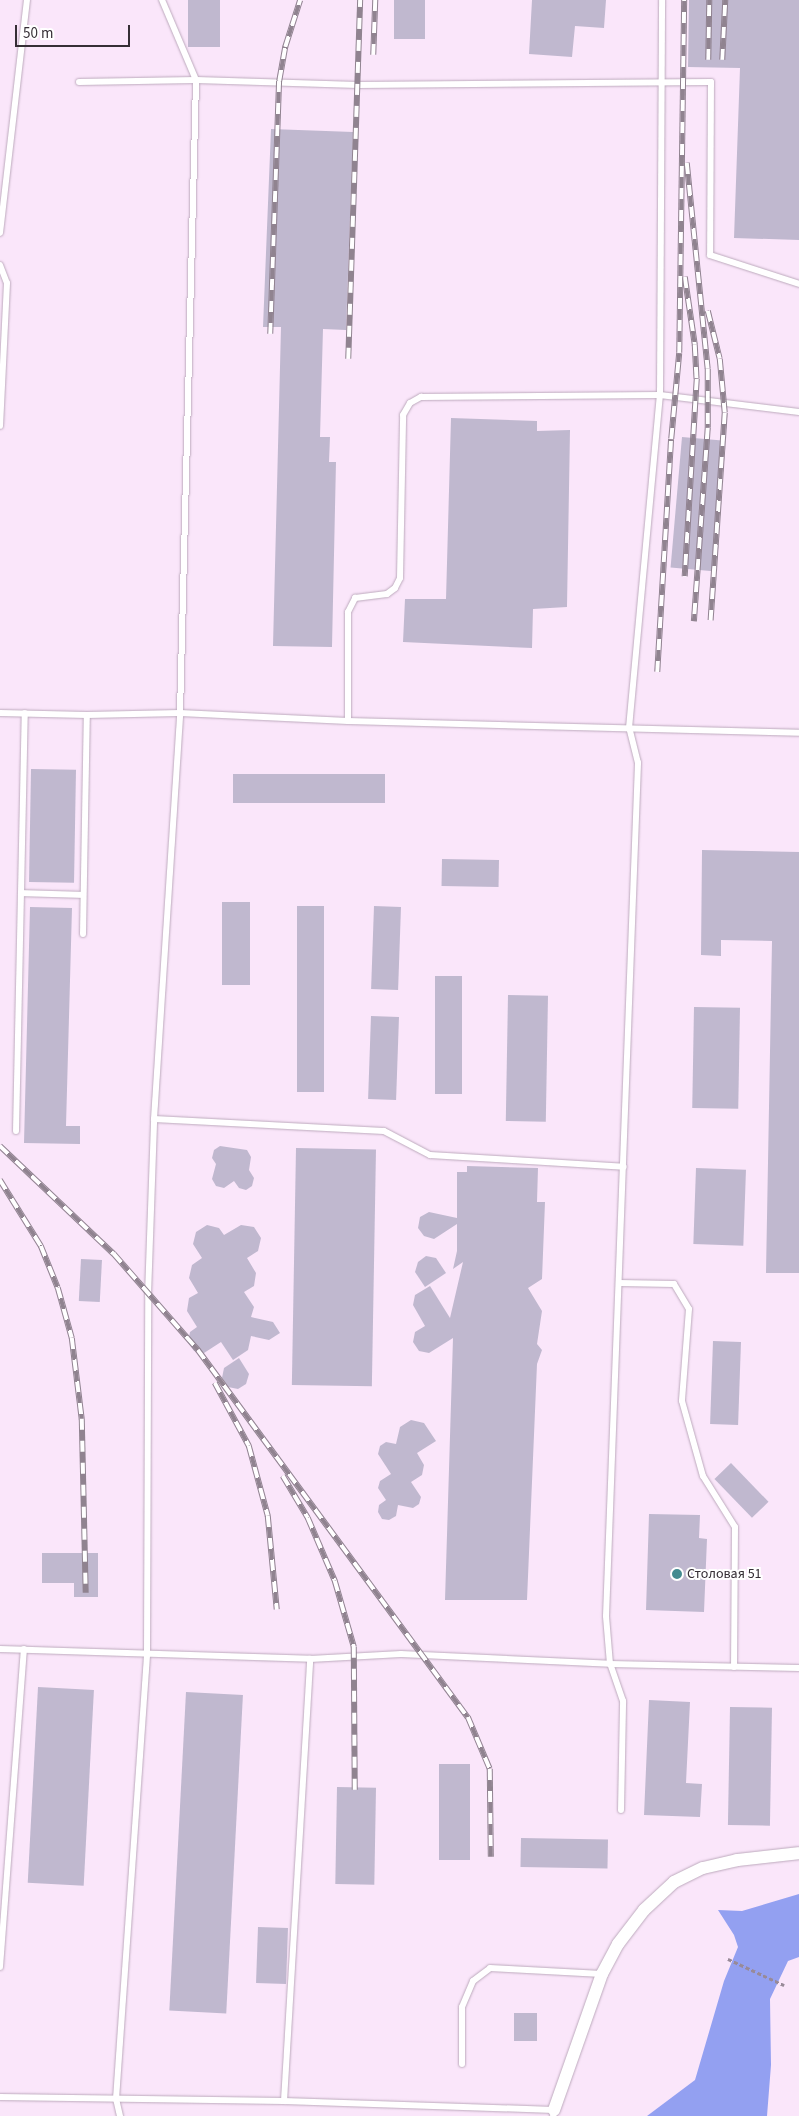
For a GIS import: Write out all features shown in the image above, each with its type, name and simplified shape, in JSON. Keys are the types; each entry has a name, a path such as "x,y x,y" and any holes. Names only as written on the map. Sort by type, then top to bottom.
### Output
{"street":[{"path":"554,2113 602,1974 630,1925 674,1882 703,1868 799,1853"}],"lane":[{"path":"0,233 4,171 27,0"},
{"path":"120,2116 116,2099 147,1654 148,1295 154,1119 180,714 196,80 162,0"},
{"path":"621,1810 623,1702 610,1664 606,1616 638,763 629,728 660,395 660,82 662,0"},
{"path":"79,82 196,80 358,85 711,82 710,256 799,284"},
{"path":"0,265 7,283 0,426"},
{"path":"348,721 348,612 355,598 387,594 395,588 400,578 404,415 410,403 420,397 660,395 799,412"},
{"path":"0,713 87,715 180,714 348,721 799,733"},
{"path":"16,1131 25,713"},
{"path":"83,934 87,715"},
{"path":"22,892 84,895"},
{"path":"154,1119 384,1131 430,1156 624,1167"},
{"path":"619,1283 674,1284 689,1309 682,1401 703,1476 735,1527 734,1667"},
{"path":"0,1649 310,1659 401,1654 610,1664 799,1668"},
{"path":"0,1967 24,1650"},
{"path":"284,2102 310,1659"},
{"path":"462,2064 462,2008 473,1981 490,1968 602,1974"},
{"path":"0,2097 284,2102 554,2113"}],"path":[{"path":"728,1959 784,1985"}],"water":[{"path":"799,1894 799,1957 788,1961 770,1999 771,2065 767,2116 647,2116 695,2080 724,1981 738,1947 734,1935 718,1910 742,1911"}],"building":[{"path":"188,0 220,0 220,47 188,47"},
{"path":"394,0 425,0 425,39 394,39"},
{"path":"532,0 606,0 604,28 575,26 572,57 529,54"},
{"path":"689,0 799,0 799,240 734,238 740,68 688,67"},
{"path":"271,129 353,132 346,330 323,329 320,437 330,437 329,462 336,462 332,647 273,646 281,327 263,327"},
{"path":"451,418 537,421 537,431 570,430 567,607 533,609 532,648 403,642 405,599 446,599"},
{"path":"682,437 725,441 713,571 671,568"},
{"path":"31,769 76,770 74,883 29,882"},
{"path":"233,774 385,774 385,803 233,803"},
{"path":"702,850 799,852 799,1273 766,1273 772,941 721,940 721,956 701,955"},
{"path":"442,859 499,860 499,887 442,886"},
{"path":"222,902 250,902 250,985 222,985"},
{"path":"297,906 324,906 324,1092 297,1092"},
{"path":"374,906 401,907 398,990 371,989"},
{"path":"30,907 72,908 66,1126 80,1126 80,1144 24,1143"},
{"path":"435,976 462,976 462,1094 435,1094"},
{"path":"508,995 548,996 546,1122 506,1121"},
{"path":"694,1007 740,1008 738,1109 692,1108"},
{"path":"371,1016 399,1017 396,1100 368,1099"},
{"path":"220,1146 247,1150 251,1157 249,1170 254,1178 252,1186 246,1190 239,1188 234,1181 224,1188 216,1186 212,1179 216,1164 212,1158 214,1150"},
{"path":"296,1148 376,1149 372,1386 292,1385"},
{"path":"467,1166 538,1168 537,1202 545,1202 542,1279 528,1288 542,1311 537,1344 542,1350 537,1364 527,1600 445,1600 453,1338 429,1353 419,1351 413,1342 415,1332 425,1326 413,1305 415,1295 430,1286 450,1318 463,1262 453,1269 457,1251 457,1224 434,1239 424,1236 418,1228 420,1217 429,1212 457,1218 457,1172 467,1172"},
{"path":"696,1168 746,1170 743,1246 693,1244"},
{"path":"207,1225 219,1228 224,1235 241,1225 254,1227 261,1238 258,1251 247,1258 256,1273 254,1286 244,1292 254,1307 251,1317 273,1322 280,1333 269,1340 251,1336 248,1350 233,1360 221,1342 204,1353 194,1351 188,1342 190,1332 197,1327 187,1311 189,1298 198,1293 189,1278 192,1265 202,1258 193,1244 196,1232"},
{"path":"426,1256 436,1258 446,1273 425,1287 415,1272 418,1262"},
{"path":"81,1259 102,1260 100,1302 79,1301"},
{"path":"713,1341 741,1342 738,1425 710,1424"},
{"path":"239,1358 249,1374 246,1384 238,1389 228,1387 222,1378 224,1368"},
{"path":"411,1420 424,1423 436,1441 417,1453 424,1465 422,1475 411,1482 421,1497 419,1504 413,1508 398,1505 396,1516 389,1520 382,1519 378,1512 379,1505 386,1500 378,1488 380,1481 391,1474 378,1454 380,1446 386,1442 396,1444 400,1427"},
{"path":"731,1463 769,1502 752,1518 714,1479"},
{"name":"Столовая 51","path":"649,1514 700,1515 699,1538 707,1539 704,1612 646,1610"},
{"path":"42,1553 98,1553 98,1597 74,1597 74,1583 42,1583"},
{"path":"38,1687 94,1690 84,1886 28,1883"},
{"path":"186,1692 243,1695 226,2014 169,2011"},
{"path":"649,1700 690,1702 686,1783 702,1784 700,1817 644,1815"},
{"path":"730,1707 772,1708 770,1826 728,1825"},
{"path":"439,1764 470,1764 470,1860 439,1860"},
{"path":"337,1787 376,1788 374,1885 335,1884"},
{"path":"521,1838 608,1840 607,1869 520,1867"},
{"path":"258,1927 288,1928 286,1984 256,1983"},
{"path":"514,2013 537,2013 537,2041 514,2041"}],"railway":[{"path":"270,334 279,81 285,47 300,0"},
{"path":"348,359 360,0"},
{"path":"373,55 375,0"},
{"path":"657,672 671,439 679,353 684,0"},
{"path":"708,60 709,0"},
{"path":"722,60 725,0"},
{"path":"687,163 708,369 708,428 694,621"},
{"path":"685,277 695,345 697,379 685,577"},
{"path":"708,311 720,359 725,413 711,621"},
{"path":"0,1146 114,1254 198,1350 468,1717 490,1769 491,1857"},
{"path":"0,1180 41,1246 58,1288 72,1338 82,1419 86,1593"},
{"path":"215,1383 249,1446 268,1516 277,1610"},
{"path":"283,1476 308,1518 335,1581 354,1647 355,1790"}],"place":[{"name":"Столовая 51","path":"677,1574"}]}
